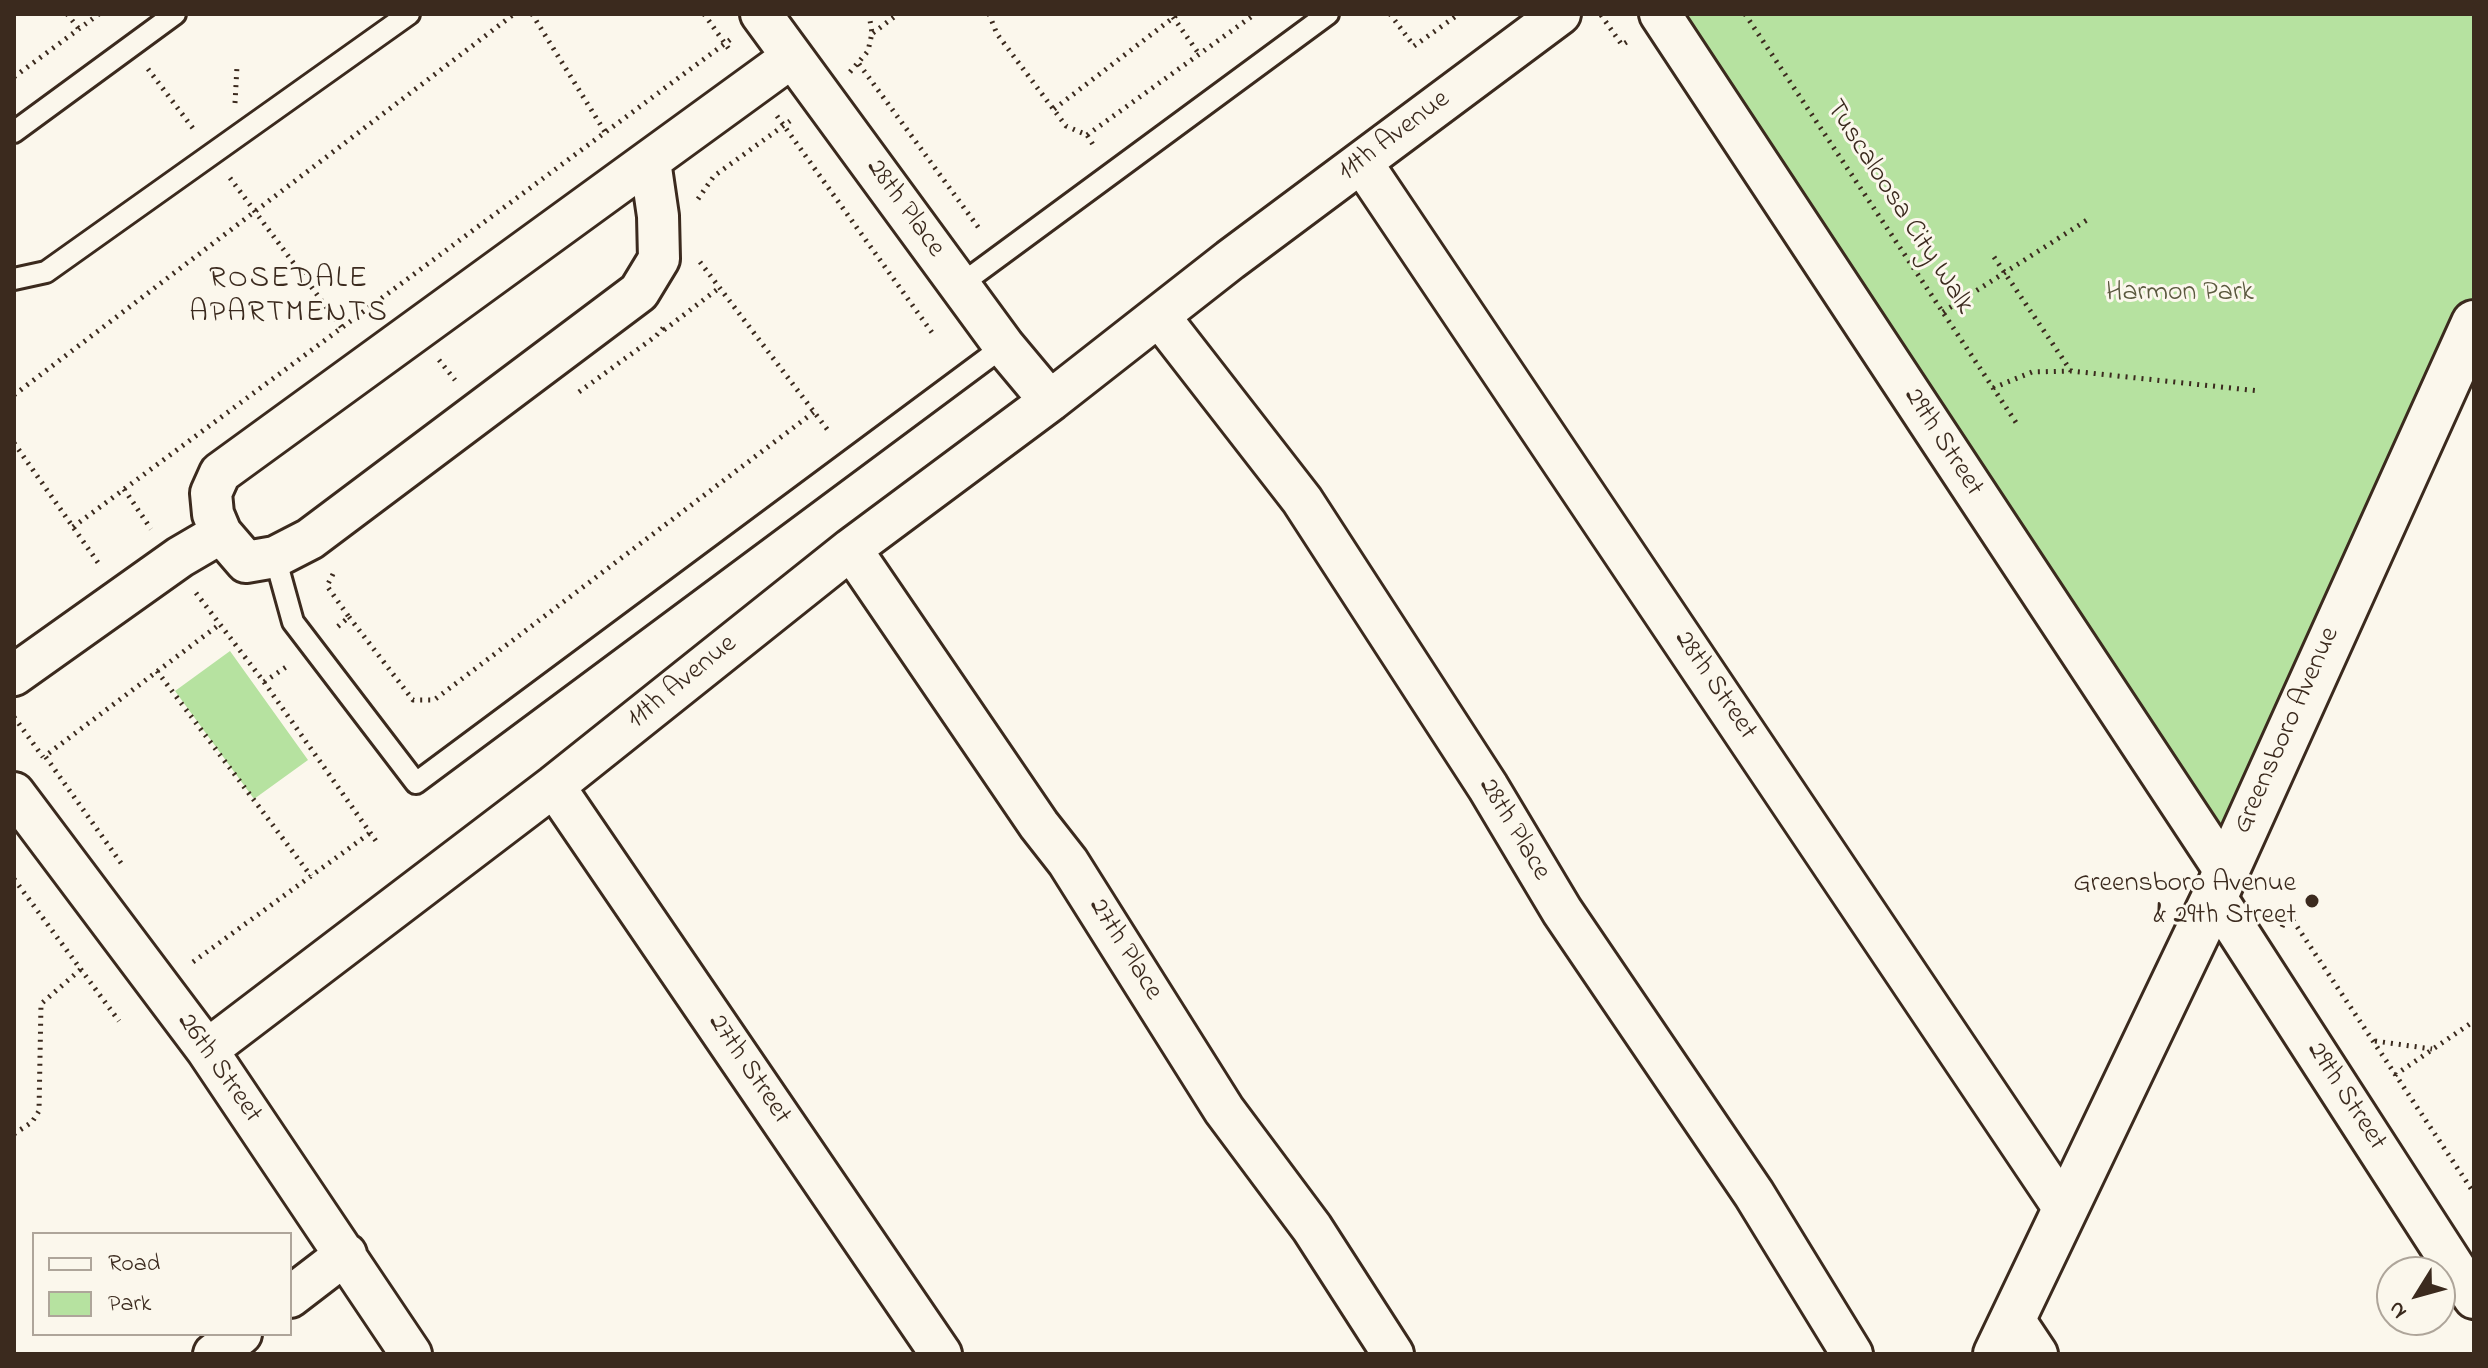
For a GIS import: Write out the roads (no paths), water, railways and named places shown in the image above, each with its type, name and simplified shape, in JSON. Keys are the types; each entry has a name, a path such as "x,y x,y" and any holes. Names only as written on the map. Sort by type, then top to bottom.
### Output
{"main road":[{"name":"Greensboro Avenue","path":"2004,1336 2220,884 2474,323"}],"street":[{"name":"11th Avenue","path":"207,1050 554,786 851,549 1050,401 1230,260 1560,14"},
{"name":"29th Street","path":"1660,14 2220,884 2265,972 2474,1298"},
{"name":"28th Place","path":"761,15 1004,346 1050,401"},
{"path":"650,161 658,216 659,259 639,292 310,539 275,557 246,562 221,533 213,514 211,493 220,473 792,57"},
{"name":"28th Street","path":"1362,163 2065,1210"},
{"name":"28th Place","path":"1159,316 1302,500 1488,787 1562,911 1754,1194 1852,1354"},
{"path":"14,675 173,562 221,533"},
{"name":"27th Place","path":"851,549 1039,825 1068,862 1224,1110 1312,1228 1393,1354"},
{"name":"26th Street","path":"24,779 411,1354"},
{"name":"27th Street","path":"554,786 941,1354"},
{"path":"292,1295 346,1254"},
{"path":"214,1354 238,1336"},
{"path":"2004,1336 2037,1354"}],"lane":[{"path":"14,132 175,14"},
{"path":"14,279 46,272 409,14"},
{"path":"960,285 1328,14"},
{"path":"275,557 293,622 416,783 1004,346"}],"place":[{"name":"Greensboro Avenue & 29th Street","path":"2312,901"}],"district":[{"name":"ROSEDALE APARTMENTS","path":"289,298"}],"park label":[{"name":"Harmon Park","path":"2180,294"}]}
